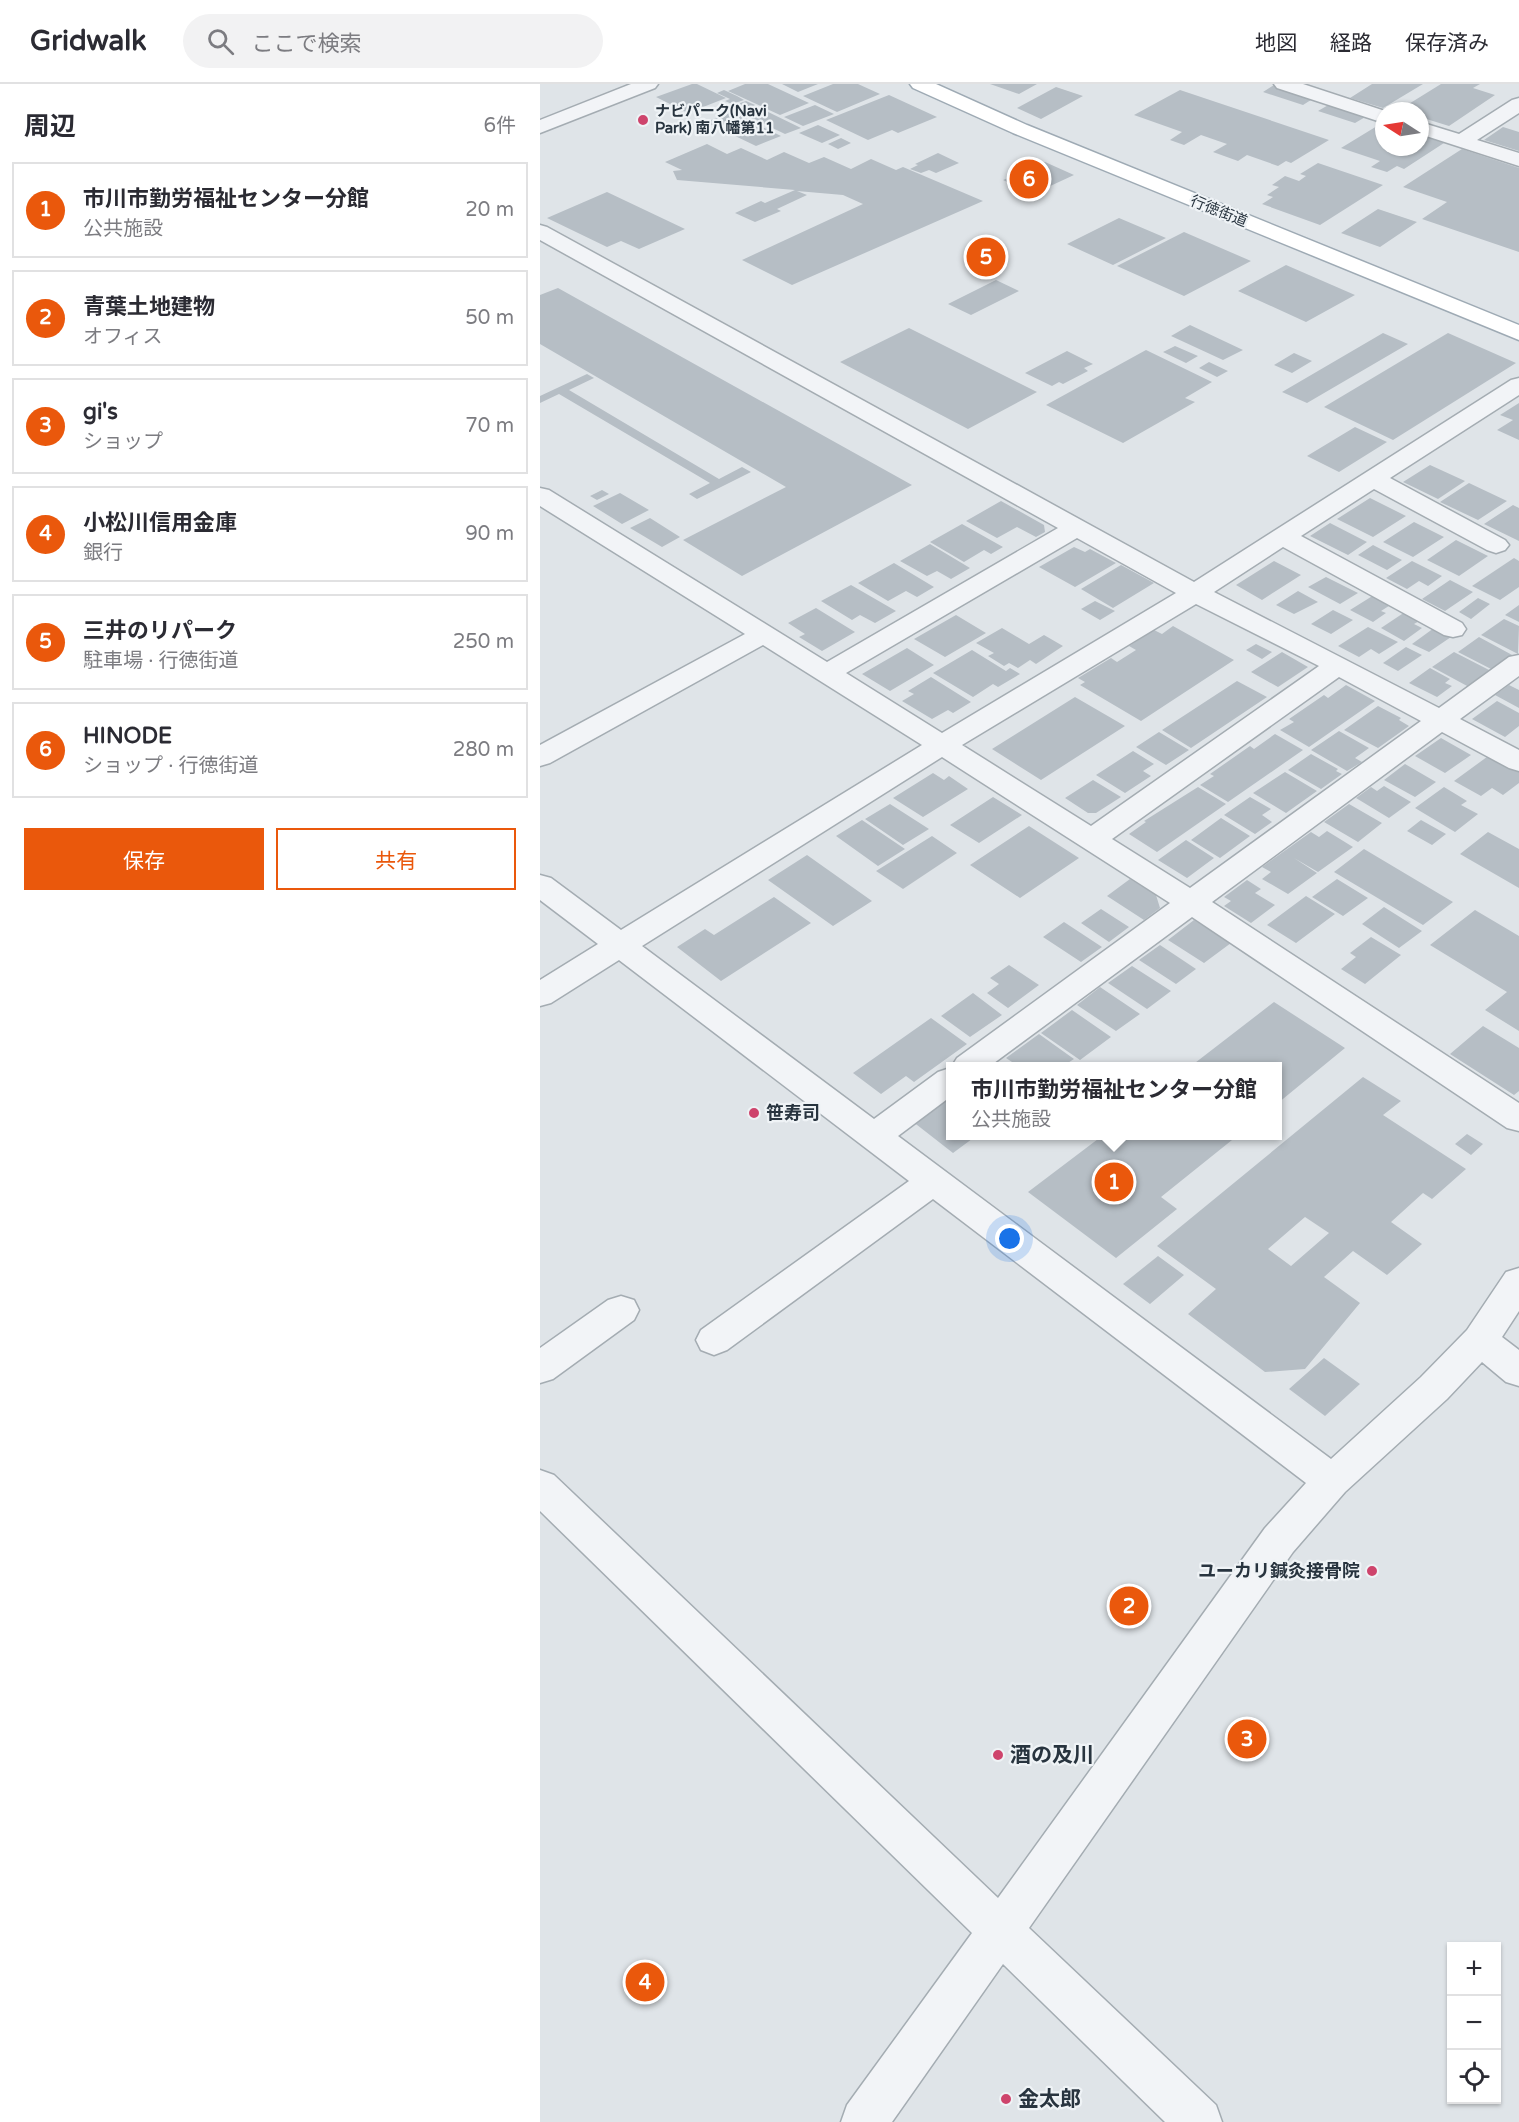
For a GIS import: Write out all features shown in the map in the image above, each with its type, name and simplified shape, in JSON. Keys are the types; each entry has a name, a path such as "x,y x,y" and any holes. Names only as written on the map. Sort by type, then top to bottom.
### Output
{"main road":[{"name":"行徳街道","path":"920,84 1020,129 1519,333"}],"street":[{"path":"540,127 648,84"},
{"path":"1284,84 1375,114"},
{"path":"1461,142 1519,104"},
{"path":"1429,131 1519,160"},
{"path":"540,231 1195,593 1338,665 1519,762"},
{"path":"540,995 942,745 1195,593 1519,385"},
{"path":"1373,479 1496,545"},
{"path":"540,495 1190,902 1519,1119"},
{"path":"827,674 1077,528"},
{"path":"1283,537 1453,628"},
{"path":"540,757 764,634"},
{"path":"973,1062 1438,720 1519,663"},
{"path":"1091,840 1338,665"},
{"path":"540,885 1332,1481"},
{"path":"873,1137 946,1084"},
{"path":"714,1340 933,1181"},
{"path":"864,2122 1279,1539 1332,1481 1434,1388 1480,1340 1519,1282"},
{"path":"540,1368 621,1310"},
{"path":"1480,1340 1519,1371"},
{"path":"540,1486 1199,2122"}],"building":[{"path":"697,84 726,98 688,113 656,97"},
{"path":"745,84 768,84 809,103 780,115 728,91"},
{"path":"782,84 818,84 798,92"},
{"path":"833,84 858,84 880,94 837,112 803,96"},
{"path":"990,84 1037,84 1019,94"},
{"path":"1372,84 1423,84 1393,102 1375,102 1375,106 1350,98"},
{"path":"1441,84 1480,84 1473,88 1495,95 1449,126 1429,120 1429,102 1412,102"},
{"path":"1274,85 1314,98 1303,105 1263,92"},
{"path":"1056,87 1083,96 1041,119 1017,108"},
{"path":"724,90 744,100 732,104 725,101 730,99 717,93"},
{"path":"1180,90 1329,140 1291,163 1286,161 1278,166 1247,155 1238,161 1213,152 1227,144 1201,135 1184,145 1170,140 1182,132 1134,115"},
{"path":"889,95 937,117 898,133 892,130 868,140 826,120"},
{"path":"746,101 755,105 738,112 729,107"},
{"path":"1330,104 1367,116 1355,123 1318,111"},
{"path":"815,105 834,114 803,126 784,117"},
{"path":"756,106 801,128 785,134 739,112"},
{"path":"732,112 781,136 756,146 706,122"},
{"path":"818,125 840,135 822,143 799,133"},
{"path":"1375,127 1375,156 1424,156 1404,169 1397,166 1387,172 1371,167 1380,161 1341,148"},
{"path":"1503,127 1519,132 1519,151 1484,140"},
{"path":"841,138 851,143 838,149 828,144"},
{"path":"1429,138 1444,143 1429,153"},
{"path":"707,144 727,154 741,148 767,160 784,152 809,163 824,157 851,169 871,159 896,170 903,167 983,201 792,285 742,260 863,204 843,195 797,191 807,195 777,209 781,211 755,222 735,213 761,201 765,203 795,190 677,180 673,171 682,170 665,162"},
{"path":"1462,149 1519,168 1519,252 1422,219 1447,202 1403,187"},
{"path":"938,153 959,163 936,173 929,170 921,173 910,169 918,165 915,164"},
{"path":"1045,162 1074,175 1033,194 1003,180 1015,175 1010,173"},
{"path":"1318,163 1383,185 1320,225 1262,204 1273,197 1267,195 1279,187 1272,185 1285,176 1299,181 1306,176 1300,174"},
{"path":"607,192 685,229 639,249 621,241 607,247 547,218"},
{"path":"1378,209 1417,222 1380,247 1341,233"},
{"path":"1119,218 1166,238 1113,265 1067,244"},
{"path":"1184,232 1251,261 1184,296 1117,266"},
{"path":"1286,265 1355,295 1306,322 1238,291"},
{"path":"996,280 1019,291 971,315 948,304"},
{"path":"558,288 912,485 742,576 683,540 786,487 540,344 540,295"},
{"path":"1190,325 1243,350 1223,360 1171,336"},
{"path":"909,328 1037,392 968,429 840,362"},
{"path":"1383,333 1408,344 1307,403 1282,392"},
{"path":"1448,333 1516,363 1393,440 1324,407"},
{"path":"1175,346 1198,356 1186,363 1163,352"},
{"path":"1146,350 1212,382 1185,398 1195,402 1123,443 1046,405"},
{"path":"1067,351 1093,364 1084,368 1088,371 1063,384 1059,382 1052,386 1025,373"},
{"path":"1294,353 1312,361 1292,373 1274,365"},
{"path":"1209,362 1228,371 1217,377 1199,368"},
{"path":"587,374 594,378 569,390 719,479 742,467 751,472 697,499 689,494 710,483 559,394 540,403 540,396"},
{"path":"1519,403 1519,440 1497,430 1513,420 1500,415"},
{"path":"1355,427 1387,442 1339,472 1307,456"},
{"path":"1430,465 1465,481 1438,499 1403,482"},
{"path":"1469,483 1507,501 1478,520 1440,502"},
{"path":"602,490 609,494 597,500 590,496"},
{"path":"620,493 649,510 622,524 593,506"},
{"path":"1370,498 1406,516 1373,537 1337,519"},
{"path":"1001,501 1044,525 1045,532 1036,537 1017,527 997,538 966,521"},
{"path":"1513,505 1519,508 1519,541 1484,524"},
{"path":"650,518 680,537 662,547 630,528"},
{"path":"1414,522 1444,537 1413,557 1383,542"},
{"path":"1330,523 1367,542 1348,555 1310,536"},
{"path":"962,524 1003,547 991,554 984,550 964,562 930,542"},
{"path":"1456,540 1488,556 1459,576 1427,560"},
{"path":"930,544 970,568 951,579 937,571 927,576 900,561"},
{"path":"1373,545 1402,560 1387,570 1358,555"},
{"path":"1074,547 1085,552 1090,549 1116,563 1075,587 1039,567"},
{"path":"1514,558 1519,561 1519,587 1500,600 1472,586"},
{"path":"1274,561 1301,575 1262,600 1236,585"},
{"path":"1412,561 1442,576 1428,586 1419,581 1407,589 1386,578"},
{"path":"894,563 934,587 917,597 906,591 888,601 858,583"},
{"path":"1121,565 1154,583 1113,608 1081,589"},
{"path":"1326,577 1358,593 1340,604 1308,587"},
{"path":"1450,580 1473,592 1445,611 1422,599"},
{"path":"851,585 896,611 875,623 860,615 852,620 821,601"},
{"path":"1298,591 1318,602 1294,614 1276,605"},
{"path":"1374,595 1392,604 1381,611 1386,613 1373,622 1350,610"},
{"path":"1478,598 1490,604 1471,619 1459,612"},
{"path":"1095,601 1115,611 1100,620 1081,609"},
{"path":"1519,605 1519,622 1505,615"},
{"path":"816,608 855,632 822,651 799,637 805,634 788,623"},
{"path":"1333,610 1353,620 1331,634 1311,624"},
{"path":"1405,612 1421,620 1414,624 1422,628 1404,641 1381,628"},
{"path":"956,615 986,633 945,657 914,639"},
{"path":"1504,619 1519,626 1518,654 1481,635"},
{"path":"1173,626 1234,660 1141,721 1080,685 1085,682 1078,678 1111,658 1117,662 1136,650 1129,646 1154,630 1162,634"},
{"path":"1368,627 1398,642 1379,654 1371,649 1359,657 1338,646"},
{"path":"1002,628 1029,644 1044,635 1063,646 1036,664 1030,660 1018,668 1009,663 1004,666 988,656 994,653 976,643"},
{"path":"1434,628 1451,637 1429,652 1412,644"},
{"path":"1479,637 1514,656 1493,670 1458,652"},
{"path":"1256,644 1272,652 1262,659 1246,650"},
{"path":"1406,647 1422,655 1398,671 1383,663"},
{"path":"907,648 934,665 890,691 862,674"},
{"path":"972,650 1006,671 1010,668 1020,674 998,687 993,684 973,697 933,673"},
{"path":"1282,652 1308,667 1278,687 1251,672"},
{"path":"1454,652 1491,671 1469,687 1432,667"},
{"path":"1430,668 1450,679 1445,683 1452,686 1437,697 1409,683"},
{"path":"931,677 971,702 953,713 948,710 932,719 902,701 914,694 908,691"},
{"path":"1237,681 1267,697 1191,748 1162,730"},
{"path":"1346,685 1375,701 1309,747 1280,730 1294,722 1289,719 1324,695 1328,698"},
{"path":"1509,685 1519,690 1519,708 1495,695"},
{"path":"1075,697 1125,726 1041,780 992,749"},
{"path":"1497,701 1519,713 1519,726 1505,737 1472,719"},
{"path":"1378,706 1401,718 1399,720 1409,726 1378,748 1344,730"},
{"path":"1339,731 1369,748 1355,758 1362,762 1347,771 1311,750"},
{"path":"1159,732 1189,750 1166,765 1136,747"},
{"path":"1275,734 1303,750 1228,802 1200,785 1214,776 1210,774 1250,746 1254,749"},
{"path":"1441,738 1471,755 1445,773 1415,756"},
{"path":"1133,751 1154,764 1143,771 1151,776 1125,793 1096,775"},
{"path":"1311,754 1338,769 1336,771 1342,774 1321,789 1288,770"},
{"path":"1491,754 1519,769 1519,783 1503,795 1492,788 1481,796 1454,781"},
{"path":"1405,764 1436,782 1415,797 1384,780"},
{"path":"1285,772 1317,791 1286,813 1253,793"},
{"path":"933,773 944,780 949,776 968,789 923,817 893,798"},
{"path":"1093,780 1121,797 1096,813 1088,813 1065,798"},
{"path":"1384,786 1411,802 1389,818 1356,798 1371,787 1377,791"},
{"path":"1198,787 1226,804 1157,852 1129,834 1146,822 1144,821"},
{"path":"1444,787 1467,801 1461,805 1478,814 1455,832 1415,808"},
{"path":"993,797 1022,815 979,843 950,825"},
{"path":"1250,797 1271,809 1262,815 1272,822 1255,834 1224,815"},
{"path":"890,804 929,829 903,845 865,819"},
{"path":"1349,804 1382,823 1358,842 1324,822"},
{"path":"1221,818 1250,836 1220,858 1191,840"},
{"path":"862,820 905,849 878,866 836,836"},
{"path":"1421,820 1446,834 1432,845 1407,831"},
{"path":"1029,826 1079,858 1020,898 970,865"},
{"path":"1327,831 1353,847 1318,872 1294,858 1317,873 1288,894 1262,879 1271,872 1262,867 1311,832 1319,837"},
{"path":"1488,832 1519,849 1519,888 1460,854"},
{"path":"932,836 957,853 903,889 876,871"},
{"path":"1186,840 1214,858 1187,878 1158,860"},
{"path":"1364,849 1453,902 1423,925 1334,872"},
{"path":"807,855 872,901 833,926 768,880"},
{"path":"1130,879 1156,895 1160,908 1144,920 1107,896"},
{"path":"1337,879 1368,898 1343,916 1312,897"},
{"path":"1247,880 1261,889 1255,893 1275,905 1251,923 1224,906 1231,901 1224,897"},
{"path":"1306,896 1335,914 1296,943 1267,925"},
{"path":"774,897 811,923 721,981 677,947 705,929 714,935"},
{"path":"1384,907 1422,931 1399,948 1362,924"},
{"path":"1101,909 1129,927 1109,942 1081,923"},
{"path":"1475,910 1519,936 1519,1031 1485,1010 1507,992 1430,945"},
{"path":"1194,920 1231,943 1204,963 1168,940"},
{"path":"1064,922 1102,947 1081,962 1043,937"},
{"path":"1371,937 1401,955 1365,984 1341,969 1356,957 1350,953"},
{"path":"1160,945 1196,969 1176,984 1139,960"},
{"path":"1009,965 1039,985 1008,1008 987,993 999,984 990,978"},
{"path":"1132,966 1171,991 1147,1009 1108,983"},
{"path":"1100,987 1140,1014 1116,1031 1077,1005"},
{"path":"973,993 1002,1015 970,1037 941,1016"},
{"path":"1274,1002 1345,1048 1282,1100 1282,1062 1196,1062"},
{"path":"1072,1010 1111,1037 1080,1060 1041,1033"},
{"path":"931,1018 967,1044 914,1082 906,1076 881,1094 853,1073"},
{"path":"1483,1026 1519,1048 1519,1091 1514,1095 1450,1054"},
{"path":"1039,1034 1074,1059 1069,1062 1012,1062 1006,1058"},
{"path":"1363,1077 1401,1101 1383,1115 1466,1169 1432,1199 1423,1193 1391,1222 1422,1244 1387,1275 1353,1251 1324,1277 1360,1303 1305,1369 1265,1372 1188,1314 1216,1289 1157,1246","holes":["1305,1217 1329,1233 1291,1266 1268,1249"]},
{"path":"946,1096 946,1140 971,1140 953,1153 912,1121"},
{"path":"1467,1134 1483,1144 1471,1155 1455,1144"},
{"path":"1097,1140 1232,1140 1161,1197 1177,1209 1116,1258 1028,1192"},
{"path":"1158,1256 1184,1275 1150,1304 1123,1284"},
{"path":"1324,1358 1360,1384 1325,1416 1289,1389"}],"place":[{"name":"ナビパーク(Navi Park) 南八幡第11","path":"643,120"},
{"name":"HINODE","path":"1029,179"},
{"name":"三井のリパーク","path":"986,257"},
{"name":"笹寿司","path":"754,1113"},
{"name":"市川市勤労福祉センター分館","path":"1114,1182"},
{"name":"ユーカリ鍼灸接骨院","path":"1372,1571"},
{"name":"青葉土地建物","path":"1129,1606"},
{"name":"gi's","path":"1247,1739"},
{"name":"酒の及川","path":"998,1755"},
{"name":"小松川信用金庫","path":"645,1982"},
{"name":"金太郎","path":"1006,2099"}]}
